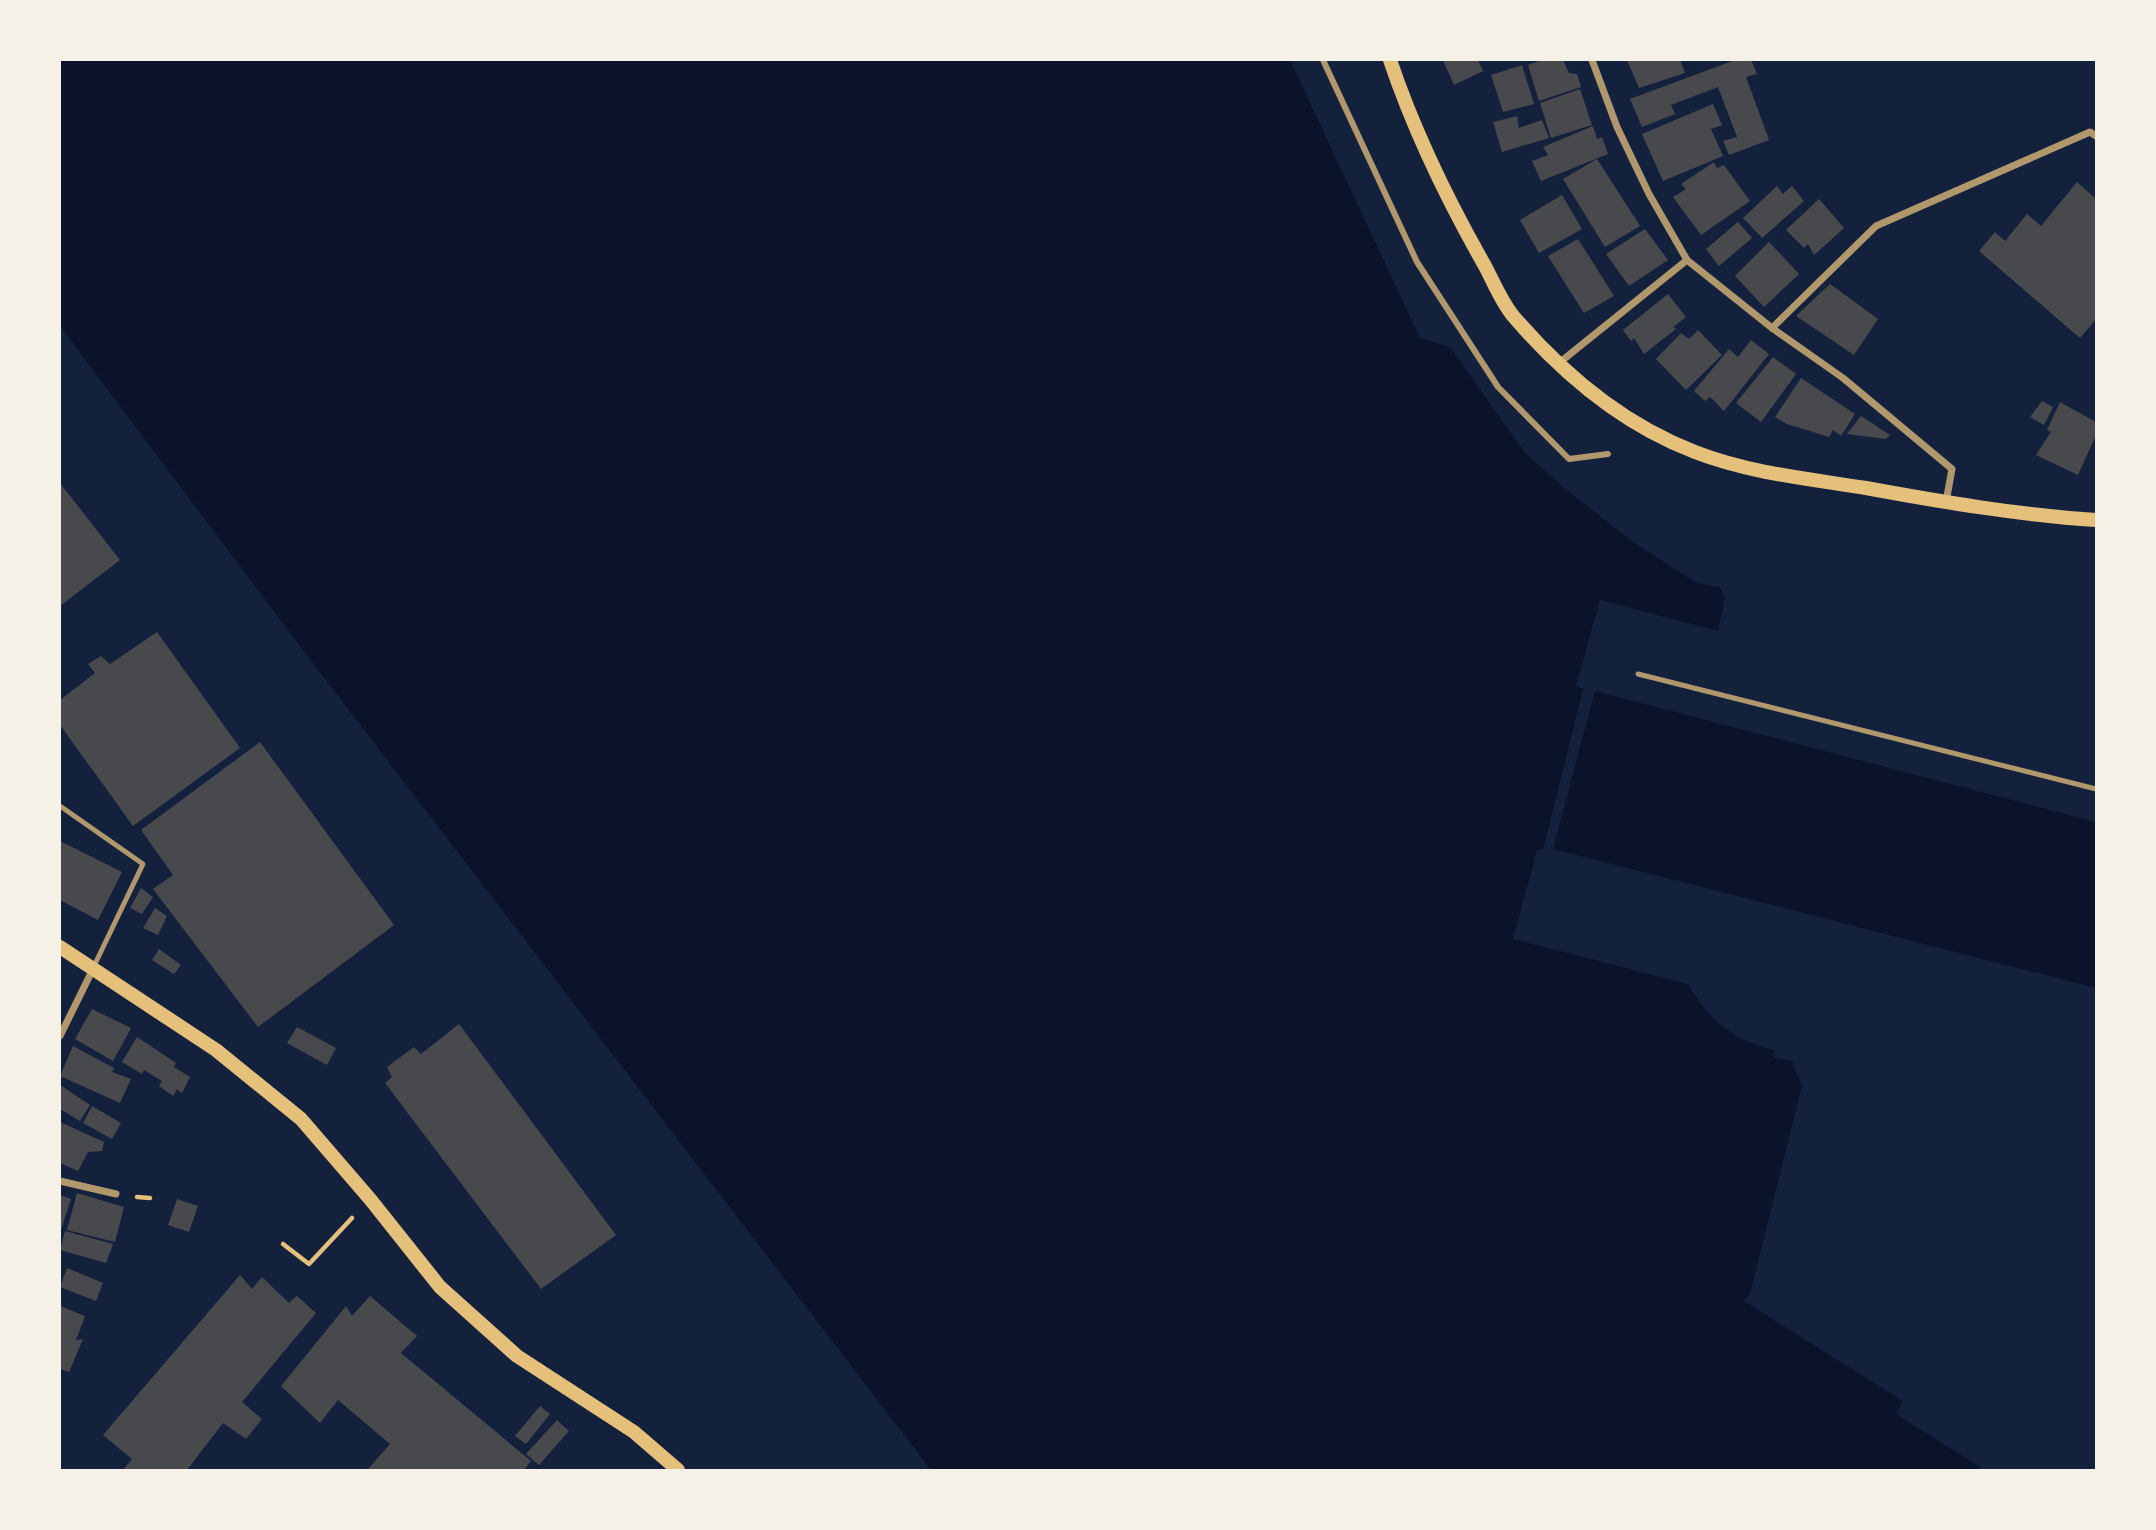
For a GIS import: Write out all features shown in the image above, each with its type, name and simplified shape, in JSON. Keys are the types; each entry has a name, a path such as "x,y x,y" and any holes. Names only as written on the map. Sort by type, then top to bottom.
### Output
{"main road":[{"path":"1390,60 1404,100 1469,239 1512,315 1559,363 1622,416 1693,451 1752,468 2018,513 2096,520"},
{"path":"60,947 216,1049 301,1119 370,1199 440,1287 517,1356 634,1432 678,1471"}],"street":[{"path":"1323,60 1417,262 1498,387 1569,459 1608,454"},
{"path":"1592,60 1617,127 1649,194 1687,260 1772,328 1843,378 1952,469 1946,502"},
{"path":"1772,328 1876,226 2090,132 2096,136"},
{"path":"1559,363 1687,260"},
{"path":"60,1036 93,969"},
{"path":"60,1181 116,1194"}],"lane":[{"path":"1638,674 2096,789"},
{"path":"60,806 144,864 93,969"}],"path":[{"path":"283,1244 309,1264 370,1199"}],"water":[{"path":"60,60 1290,60 1420,338 1450,347 1525,453 1563,487 1633,542 1697,583 1720,587 1725,598 1718,631 1600,600 1576,686 1583,689 1543,850 1537,850 1513,939 1688,984 1704,1008 1723,1027 1746,1041 1774,1050 1775,1058 1792,1061 1802,1086 1750,1294 1744,1301 1903,1401 1896,1414 1981,1470 931,1470 322,675 60,326"},
{"path":"1595,691 2096,822 2096,988 1553,849"}],"building":[{"path":"1443,60 1478,60 1483,71 1454,85"},
{"path":"1542,60 1563,60 1569,73 1577,74 1581,87 1539,101 1528,65"},
{"path":"1627,60 1680,60 1685,73 1639,88"},
{"path":"1735,60 1751,60 1757,74 1746,77 1769,140 1729,155 1723,141 1737,137 1718,87 1671,105 1675,114 1642,127 1630,99"},
{"path":"1522,65 1534,104 1503,112 1491,75"},
{"path":"1580,89 1592,125 1551,138 1540,103"},
{"path":"1713,104 1722,125 1711,129 1723,156 1663,181 1642,134"},
{"path":"1517,116 1519,128 1542,120 1549,138 1502,152 1493,122"},
{"path":"1593,126 1597,139 1602,137 1608,154 1541,181 1532,161 1548,155 1543,147"},
{"path":"1597,159 1640,226 1605,247 1563,179"},
{"path":"1714,162 1717,168 1724,165 1750,201 1701,235 1673,197 1686,189 1681,184"},
{"path":"2077,182 2096,199 2096,319 2080,338 1979,251 1995,232 2005,241 2027,214 2041,226"},
{"path":"1777,186 1783,194 1792,186 1804,201 1762,238 1743,218"},
{"path":"1562,195 1582,229 1539,253 1520,220"},
{"path":"1819,199 1844,228 1814,255 1808,244 1804,248 1786,230"},
{"path":"1738,222 1752,238 1719,266 1706,249"},
{"path":"1645,229 1668,260 1629,286 1606,254"},
{"path":"1578,239 1614,296 1584,313 1548,256"},
{"path":"1769,242 1799,274 1764,307 1735,276"},
{"path":"1830,284 1878,319 1854,355 1796,316"},
{"path":"1668,294 1686,317 1673,327 1676,329 1644,354 1634,338 1631,341 1623,330"},
{"path":"1698,330 1722,355 1686,390 1656,359 1681,333 1689,339"},
{"path":"1751,340 1769,354 1724,411 1710,397 1705,401 1694,391 1729,349 1738,357"},
{"path":"1773,357 1796,374 1761,422 1736,403"},
{"path":"1801,378 1855,414 1841,436 1833,430 1829,437 1787,424 1775,417"},
{"path":"2042,401 2053,407 2044,425 2030,417"},
{"path":"2060,402 2096,422 2096,435 2078,475 2036,455 2051,432 2047,430"},
{"path":"1861,416 1890,435 1886,439 1847,434"},
{"path":"60,483 120,560 60,606"},
{"path":"157,632 240,748 133,826 60,725 60,700 95,673 88,664 101,656 110,664"},
{"path":"260,742 394,925 258,1027 153,889 173,875 141,830"},
{"path":"60,841 122,872 98,920 60,900"},
{"path":"141,888 153,897 142,914 130,908"},
{"path":"155,908 167,916 158,935 143,928"},
{"path":"159,949 181,965 174,974 152,960"},
{"path":"92,1009 131,1028 113,1061 75,1039"},
{"path":"459,1024 616,1235 541,1289 385,1083 392,1077 387,1067 414,1047 421,1054"},
{"path":"297,1027 336,1048 327,1065 287,1043"},
{"path":"137,1037 176,1063 174,1067 190,1077 182,1093 177,1089 173,1096 159,1086 162,1081 144,1070 142,1074 122,1062"},
{"path":"73,1046 114,1068 112,1072 131,1079 120,1103 60,1076"},
{"path":"60,1085 90,1105 80,1121 60,1109"},
{"path":"92,1106 121,1123 112,1139 83,1123"},
{"path":"60,1122 104,1142 102,1151 88,1152 78,1171 60,1163"},
{"path":"77,1193 124,1207 115,1242 67,1230"},
{"path":"60,1195 71,1199 60,1233"},
{"path":"177,1199 198,1206 189,1232 168,1225"},
{"path":"65,1231 113,1244 106,1263 60,1250"},
{"path":"67,1268 103,1283 96,1301 60,1287"},
{"path":"240,1275 252,1289 262,1277 289,1303 297,1296 316,1313 242,1402 262,1419 246,1439 223,1423 187,1470 123,1470 132,1459 103,1435"},
{"path":"370,1296 417,1336 401,1353 531,1461 524,1470 367,1470 390,1444 338,1400 320,1423 281,1386 346,1306 352,1316"},
{"path":"60,1306 85,1316 76,1340 83,1339 69,1372 60,1369"},
{"path":"540,1406 550,1414 526,1444 515,1436"},
{"path":"557,1420 569,1431 539,1465 526,1454"}]}
